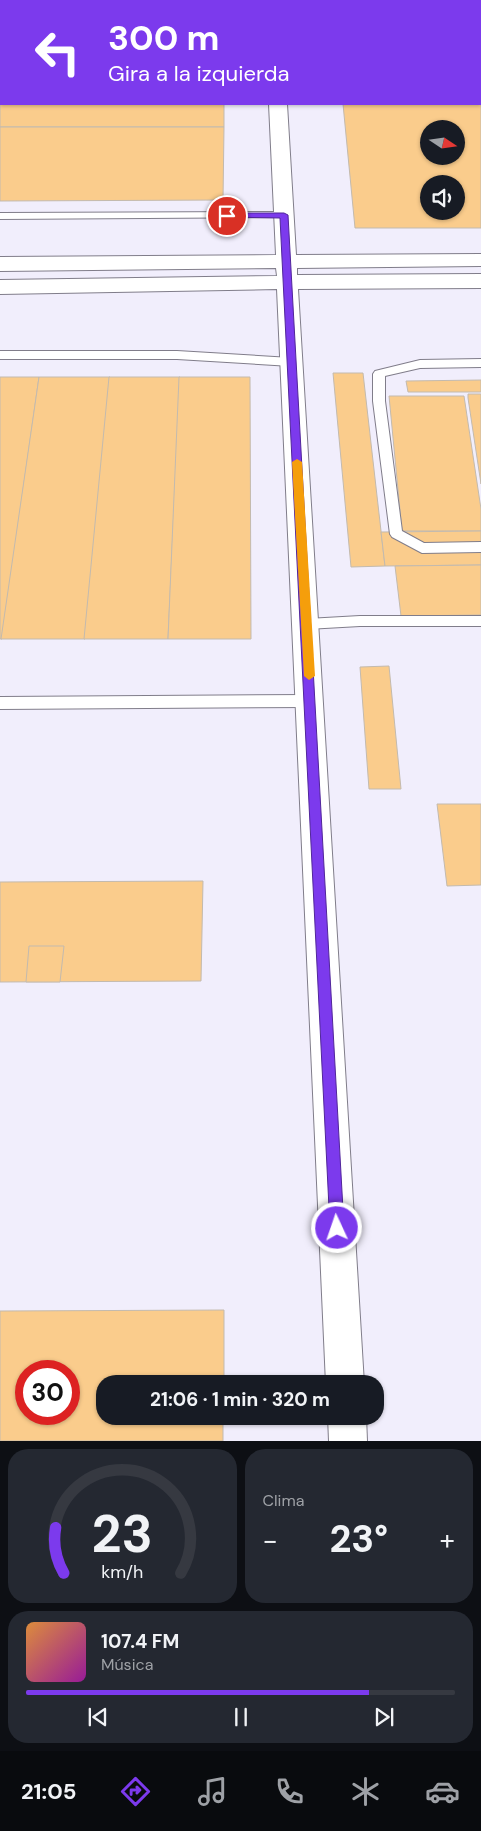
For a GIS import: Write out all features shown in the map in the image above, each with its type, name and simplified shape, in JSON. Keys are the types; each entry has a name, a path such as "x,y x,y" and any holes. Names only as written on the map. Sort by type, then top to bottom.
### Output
{"street":[{"path":"278,105 311,700 345,1375"},
{"path":"0,286 481,260"},
{"path":"0,264 287,271 481,281"},
{"path":"347,1425 348,1441"}],"lane":[{"path":"0,216 284,215"},
{"path":"0,355 177,355 291,362"},
{"path":"481,363 420,364 379,374 379,401 396,534 422,548 481,547"},
{"path":"307,624 360,621 481,621"},
{"path":"0,703 311,700"}],"building":[{"path":"0,105 224,105 224,127 0,127"},
{"path":"343,105 481,105 481,228 355,228"},
{"path":"0,127 224,127 223,200 0,201"},
{"path":"333,373 363,373 385,566 351,567"},
{"path":"0,377 39,377 2,639 0,639"},
{"path":"39,377 110,377 85,639 1,639"},
{"path":"109,377 180,377 168,639 84,639"},
{"path":"179,377 250,377 251,639 168,639"},
{"path":"481,380 481,392 408,392 406,381"},
{"path":"468,394 481,394 481,484 468,398"},
{"path":"389,396 464,396 481,509 481,531 402,531"},
{"path":"481,531 481,565 385,566 381,532"},
{"path":"481,565 481,615 401,616 395,566"},
{"path":"389,666 401,789 369,789 360,667"},
{"path":"437,804 481,804 481,885 447,886"},
{"path":"203,881 201,981 0,982 0,882"},
{"path":"29,946 64,946 60,982 26,982"},
{"path":"224,1310 224,1375 96,1375 96,1425 223,1425 223,1441 0,1441 0,1311"}],"slow traffic":[{"path":"297,462 309,676"}],"route":[{"path":"227,216 284,215 307,624 337,1228"}]}
